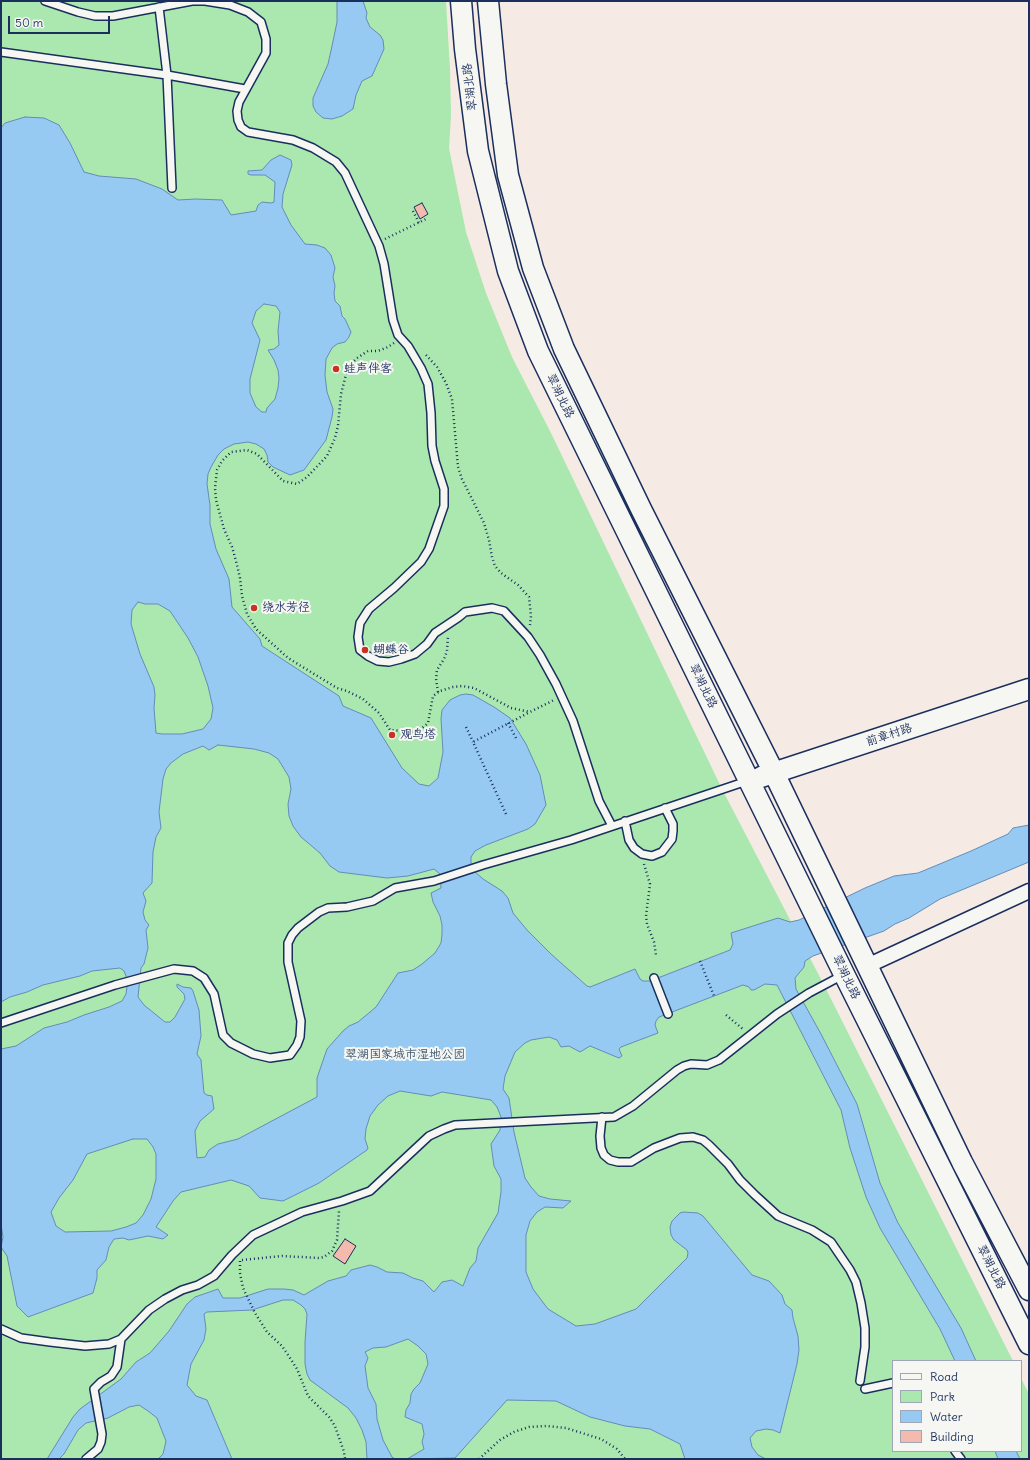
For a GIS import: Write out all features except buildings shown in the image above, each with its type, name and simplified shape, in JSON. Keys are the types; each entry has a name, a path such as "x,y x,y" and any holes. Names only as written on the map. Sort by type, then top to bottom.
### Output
{"street":[{"name":"翠湖北路","path":"461,1 465,49 478,151 508,271 538,351 844,974 1029,1344"},
{"name":"翠湖北路","path":"488,1 496,84 508,175 533,268 564,349 641,509 774,773 962,1162 1029,1290"},
{"name":"前章村路","path":"750,781 1029,689"},
{"path":"867,966 1029,891"}],"lane":[{"path":"45,1 95,16 113,16 192,1 205,1 230,5 248,12 261,22 266,39 266,53 239,102 237,111 238,120 241,127 248,132 293,140 313,148 336,162 354,191 378,243 384,264 393,320 398,335 408,346 421,368 428,384 432,446 444,489 444,506 430,549 421,562 369,610 360,623 358,638 360,650 378,661 389,662 401,659 415,654 427,644 435,633 465,612 492,608 504,612 528,637 540,655 561,696 573,722 599,801 612,826"},
{"path":"144,10 148,1"},
{"path":"159,7 167,75 172,188"},
{"path":"1,52 167,75 245,90"},
{"path":"1,1023 115,985 147,976 174,969 193,971 204,978 210,986 214,994 223,1035 231,1043 253,1054 270,1058 290,1055 297,1045 300,1037 301,1021 298,1002 292,983 288,943 292,935 309,919 328,908 347,907 373,901 395,888 434,881 483,865 571,840 750,781"},
{"path":"625,821 628,836 634,848 643,854 652,856 662,852 672,839 673,824 665,808"},
{"path":"1,1329 22,1338 85,1346 109,1344 121,1339 149,1310 171,1296 198,1285 214,1276 232,1255 253,1235 302,1212 370,1192 429,1136 455,1124 614,1117 633,1106 684,1066 691,1064 707,1065 719,1060 777,1014 809,993 844,974"},
{"path":"654,978 668,1014"},
{"path":"602,1118 600,1136 602,1148 604,1155 610,1160 618,1162 631,1162 654,1148 680,1138 693,1137 703,1140 728,1164 747,1188 778,1216 812,1230 831,1242 850,1270 856,1282 861,1303 865,1328 865,1347 860,1381"},
{"path":"86,1459 98,1448 101,1442 101,1426 94,1389 101,1382 111,1376 117,1367 121,1339"},
{"path":"864,1389 892,1383"}],"path":[{"path":"413,211 419,223"},
{"path":"378,243 419,223 426,218"},
{"path":"401,338 388,347 378,351 368,351 357,358 348,367 341,394 338,426 328,456 307,477 297,484 283,481 257,454 247,450 231,452 222,461 217,470 215,488 216,500 224,529 236,561 246,614 256,629 288,658 337,688 347,690 363,699 379,713 390,730 418,732 428,723 433,696 438,692 453,687 462,686 474,688 512,708 530,712"},
{"path":"408,346 422,352 431,359 446,383 452,399 454,413 455,447 458,467 462,479 484,523 492,557 496,566 500,573 518,585 529,597 531,616 528,637"},
{"path":"438,692 436,670 444,659 447,650 447,625"},
{"path":"473,742 561,696"},
{"path":"508,724 517,740"},
{"path":"466,727 506,814"},
{"path":"643,854 645,871 649,878 650,884 646,916 647,924 654,942 656,955"},
{"path":"700,961 714,996"},
{"path":"726,1015 750,1035"},
{"path":"240,1260 282,1256 324,1257 332,1250 337,1240 339,1202"},
{"path":"241,1247 240,1272 245,1293 255,1313 268,1332 282,1346 297,1369 308,1396 329,1417 335,1426 345,1459"},
{"path":"479,1459 500,1440 514,1432 529,1427 546,1426 566,1428 601,1439 617,1448 625,1459"}],"green space":[{"name":"翠湖国家城市湿地公园","path":"1,1 446,1 451,116 449,148 466,232 486,293 512,357 551,433 722,789 824,985 1012,1360 892,1360 892,1452 1022,1452 1022,1380 1029,1394 1029,1459 1,1459"}],"water":[{"path":"337,1 363,1 367,13 366,18 370,27 380,35 383,40 384,49 372,76 362,81 356,95 353,109 342,116 332,119 323,118 316,112 313,106 313,98 328,64 337,22"},
{"path":"25,117 44,118 59,125 70,143 84,172 99,176 136,179 162,189 178,200 222,200 231,215 256,211 258,205 262,202 274,202 275,182 265,175 248,174 248,171 262,170 271,160 280,155 291,160 292,165 283,194 282,207 291,225 305,244 317,245 325,248 331,255 335,268 333,277 335,286 335,301 340,306 342,316 351,332 345,342 337,344 332,348 326,359 325,375 327,392 333,409 332,417 326,440 304,470 290,475 273,467 268,462 264,449 256,444 248,442 234,444 224,449 218,455 211,467 208,474 207,484 210,505 210,524 216,549 229,579 232,607 260,639 262,646 339,696 343,706 371,718 402,768 419,784 429,786 438,778 443,752 441,719 442,710 450,700 460,695 473,695 510,718 526,744 540,775 546,805 535,824 528,829 486,845 475,851 471,857 471,864 474,871 483,879 502,891 508,898 513,913 527,930 587,986 590,987 635,969 640,979 643,981 650,981 730,950 733,944 731,933 778,918 790,922 799,920 865,888 894,876 918,873 1008,834 1013,828 1029,825 1029,862 940,899 884,931 813,956 805,961 804,967 795,978 796,989 857,1104 880,1183 898,1223 961,1328 976,1360 955,1360 940,1329 880,1228 866,1197 850,1148 841,1110 777,985 765,984 751,990 749,987 743,985 659,1017 655,1025 658,1033 621,1047 619,1049 622,1056 619,1058 590,1046 580,1052 569,1046 561,1047 557,1040 549,1037 531,1040 515,1052 505,1076 503,1089 509,1098 514,1132 525,1178 539,1196 550,1199 571,1201 563,1208 545,1207 537,1212 530,1221 526,1235 526,1272 533,1289 548,1309 576,1326 595,1324 636,1309 687,1258 687,1250 674,1240 671,1235 670,1227 672,1221 683,1212 698,1213 703,1216 752,1275 769,1281 782,1295 785,1304 792,1310 798,1336 799,1350 780,1433 766,1429 756,1431 750,1438 752,1447 758,1455 766,1459 685,1459 680,1444 650,1429 625,1426 590,1417 556,1401 507,1400 455,1458 407,1459 424,1449 422,1442 424,1434 422,1424 405,1417 406,1410 410,1403 411,1394 420,1383 428,1364 426,1354 408,1339 386,1347 373,1348 365,1352 368,1358 365,1366 368,1388 376,1404 377,1419 383,1440 392,1457 395,1459 367,1459 366,1442 356,1418 348,1408 310,1380 307,1374 305,1364 305,1342 307,1314 305,1309 293,1300 283,1300 252,1310 207,1312 204,1314 206,1329 204,1340 191,1364 187,1385 196,1396 207,1400 232,1459 158,1459 163,1454 166,1441 157,1418 139,1405 129,1407 108,1418 86,1423 78,1430 64,1454 59,1459 47,1459 73,1417 80,1409 121,1379 136,1362 150,1353 169,1331 187,1304 195,1297 218,1289 223,1298 240,1298 268,1289 293,1290 304,1295 328,1281 346,1276 351,1270 370,1265 387,1272 403,1273 423,1281 434,1292 442,1282 452,1280 463,1286 470,1268 476,1261 478,1248 498,1213 501,1179 494,1166 491,1144 500,1130 501,1117 497,1107 491,1100 442,1092 431,1096 400,1091 388,1096 378,1105 370,1116 365,1139 368,1148 367,1150 319,1183 283,1201 260,1198 249,1186 231,1180 181,1192 173,1201 156,1227 168,1235 163,1239 148,1236 129,1240 123,1238 114,1239 109,1247 106,1260 97,1270 97,1278 93,1293 28,1317 17,1306 7,1256 1,1247 3,1237 1,1224 1,1049 16,1046 44,1028 67,1022 122,1001 126,994 127,986 126,976 124,971 120,968 92,971 80,976 43,985 10,997 1,1002 1,128 5,123","holes":["264,304 276,306 280,312 278,331 279,345 274,349 268,350 278,370 278,388 275,399 267,408 266,412 262,412 256,407 250,393 250,379 260,340 252,323 256,311","138,602 145,604 158,604 170,611 188,638 198,657 208,686 213,708 211,719 203,729 182,734 156,733 154,687 140,654 131,624 132,610","218,745 254,749 269,753 278,759 289,777 291,789 288,804 289,816 293,826 301,837 320,853 330,866 339,872 387,878 408,876 434,869 440,874 441,888 431,893 433,902 440,916 442,934 441,943 435,953 413,970 398,973 376,1007 358,1022 349,1026 343,1031 327,1049 317,1078 317,1097 238,1139 218,1144 209,1150 205,1157 197,1158 195,1131 200,1121 214,1109 212,1096 204,1093 201,1060 197,1054 201,1036 199,1010 191,988 183,987 177,984 177,987 184,994 185,999 175,1017 170,1022 165,1022 144,1005 138,997 141,968 144,964 148,948 146,930 149,925 145,920 143,912 146,901 143,893 152,883 153,852 156,837 161,828 159,812 163,779 166,769 183,754 203,746 209,750","133,1139 147,1139 156,1154 156,1179 151,1199 143,1215 136,1223 111,1231 65,1232 56,1226 51,1212 59,1198 73,1180 87,1154"]},
{"path":"995,1452 1016,1452 1020,1459 998,1459"}],"place":[{"name":"蛙声伴客","path":"336,369"},
{"name":"绕水芳径","path":"254,608"},
{"name":"蝴蝶谷","path":"365,650"},
{"name":"观鸟塔","path":"392,735"}]}
